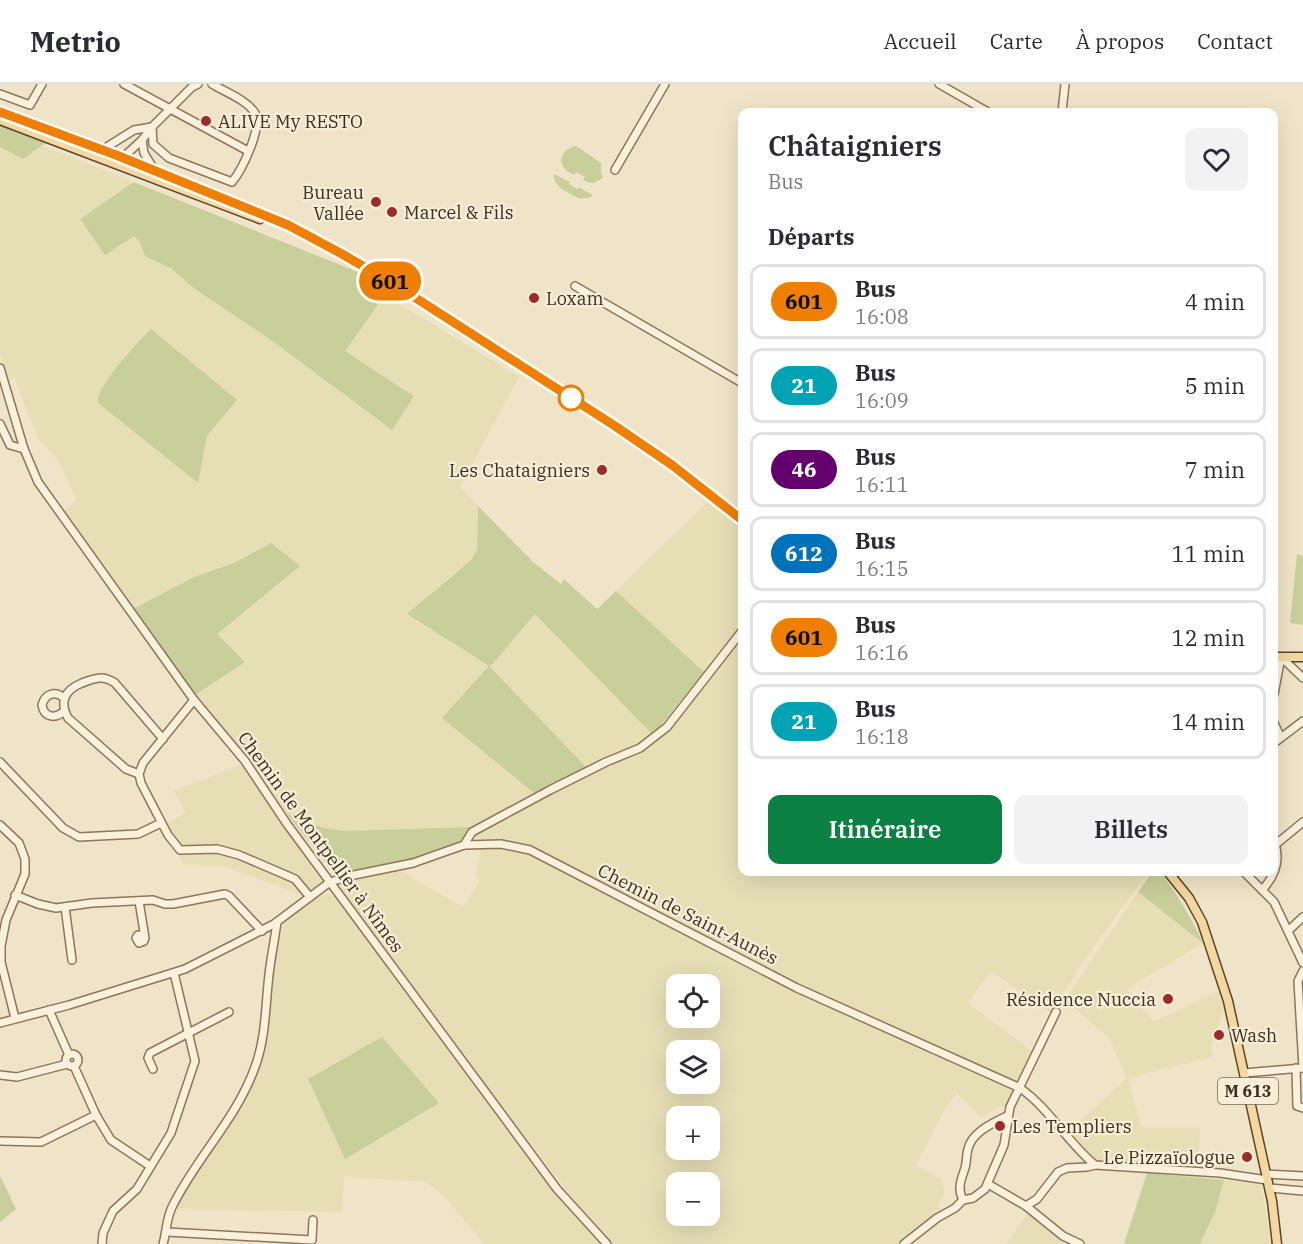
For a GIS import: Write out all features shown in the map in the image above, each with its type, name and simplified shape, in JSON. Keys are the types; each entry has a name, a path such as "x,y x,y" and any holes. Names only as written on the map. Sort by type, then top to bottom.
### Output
{"main road":[{"path":"0,112 102,150 127,169 308,237"},
{"path":"0,120 118,161 154,171 288,225 394,284 615,426 672,465 738,517"},
{"path":"1278,657 1303,657"},
{"name":"M 613","path":"1171,876 1189,898 1202,922 1228,1001 1267,1181 1277,1244"}],"street":[{"path":"0,94 30,105 42,84"},
{"path":"124,84 248,152"},
{"path":"118,161 142,140 192,87 198,84"},
{"path":"152,127 153,144 169,159 232,182 240,172 258,124 256,114 248,105 212,84"},
{"path":"615,170 665,84"},
{"path":"1062,108 1065,84"},
{"path":"943,85 981,108"},
{"path":"102,150 134,130 152,127"},
{"path":"118,161 121,139"},
{"path":"142,140 144,153 154,171"},
{"path":"575,286 738,381"},
{"name":"Chemin de Montpellier à Nîmes","path":"0,368 24,449 38,482 194,700 245,761 287,824 557,1189 607,1244"},
{"path":"0,424 10,445 24,449"},
{"path":"464,845 472,832 550,790 640,748 667,727 738,636"},
{"path":"1278,658 1303,678"},
{"path":"140,774 126,769 68,718 64,711 64,698 73,687 96,678 109,679 163,739"},
{"path":"64,698 56,693 49,694 42,705 45,714 49,716 59,716 64,711"},
{"path":"194,700 143,763 140,774 141,783 168,835 180,850 217,849 239,855 295,879 310,897"},
{"path":"1278,738 1303,721"},
{"path":"1278,732 1280,736"},
{"path":"0,762 63,828 79,837 138,834 161,823"},
{"path":"1278,840 1303,822"},
{"path":"0,825 19,843 25,859 25,874 6,920 1,946 1,968 15,1018"},
{"name":"Chemin de Saint-Aunès","path":"0,1023 174,973 262,931 330,882 354,874 413,863 464,845 501,844 530,850 797,988 1020,1088 1037,1100 1082,1154 1095,1165"},
{"path":"1248,876 1274,902 1303,963"},
{"path":"1262,890 1274,876"},
{"path":"15,895 56,908 92,903 156,900 165,904 173,904 225,894 230,896 262,931"},
{"path":"139,901 144,936"},
{"path":"65,907 72,960"},
{"path":"1289,930 1303,917"},
{"path":"163,1244 167,1232 165,1224 173,1205 229,1117 255,1068 264,1034 277,922"},
{"path":"1303,971 1298,981 1301,1068 1298,1106 1303,1108"},
{"path":"102,1244 105,1227 113,1211 137,1189 171,1133 195,1061 190,1032 174,973"},
{"path":"49,1010 69,1055 66,1060 71,1065 96,1116 111,1140 150,1166"},
{"path":"153,1069 148,1058 150,1053 229,1012"},
{"path":"904,1244 963,1200 985,1190 1004,1145 1007,1116 1056,1012"},
{"path":"0,1075 22,1076 71,1065"},
{"path":"1244,1073 1301,1068"},
{"path":"0,1141 41,1142 96,1116"},
{"path":"963,1200 959,1184 967,1160 968,1148 974,1138 987,1126 1007,1116"},
{"path":"1026,1206 1037,1199 1058,1172 1066,1168 1095,1165 1220,1173 1267,1181 1303,1191"},
{"path":"1267,1181 1303,1176"},
{"path":"988,1184 1026,1206 1063,1236 1080,1244"},
{"path":"167,1232 312,1240 313,1220"}],"shaded area":[{"path":"43,146 134,182 80,219 105,254 134,235 145,256 172,269 192,287 275,343 391,430 414,396 345,351 385,295 519,377 460,486 478,506 477,550 471,560 407,615 489,666 535,613 653,735 624,753 586,767 489,667 442,718 534,793 471,827 344,831 321,827 287,814 195,695 245,662 216,634 300,566 271,543 234,563 194,577 133,609 63,511 77,500 58,460 39,440 14,378 8,382 0,351 0,147 23,159","holes":["237,400 207,436 198,483 98,403"]},
{"path":"707,502 738,525 738,630 705,674 616,591"},
{"path":"738,641 738,876 1145,876 1079,967 1052,1014 991,971 968,1003 1035,1053 1018,1084 819,993 545,854 516,844 475,838 477,832 558,789 644,748 669,731"},
{"path":"243,764 322,874 323,879 304,896 223,866 183,865 168,823 186,813 174,791"},
{"path":"481,847 525,853 543,860 757,972 1013,1090 1006,1109 1001,1106 981,1117 957,1093 944,1110 916,1165 942,1180 944,1193 938,1206 943,1212 902,1244 612,1244 572,1197 419,1000 338,884 342,879 397,869 463,907 479,883 476,874"},
{"path":"1138,892 1203,943 1127,989 1154,1022 1219,991 1223,1011 1211,1047 1213,1057 1128,1078 1141,1127 1200,1127 1198,1169 1100,1162 1093,1160 1068,1132 1127,1078 1109,1038 1065,1000"},
{"path":"323,895 339,899 476,1082 493,1111 607,1244 484,1244 445,1197 427,1182 344,1177 342,1212 173,1209 220,1140 238,1108 263,1050 277,946 283,925 306,902"},
{"path":"1224,1180 1261,1185 1271,1244 1201,1244 1215,1212"},
{"path":"1029,1212 1075,1244 1006,1244"}],"green space":[{"path":"0,123 47,142 23,159 0,147"},
{"path":"576,146 601,163 603,178 591,183 583,180 585,177 576,172 574,175 564,168 561,161 563,155 567,150"},
{"path":"554,174 570,182 569,184 577,189 579,187 592,195 591,197 580,199 567,192 556,183"},
{"path":"134,182 363,274 385,295 345,351 414,396 392,430 275,343 192,287 172,269 145,256 140,243 134,236 105,255 80,219"},
{"path":"151,329 237,400 207,436 198,483 98,403 99,395 110,376"},
{"path":"478,506 533,562 561,584 564,579 597,609 616,591 704,672 653,735 535,614 490,667 586,767 534,793 442,718 489,666 407,614 471,560 477,550"},
{"path":"271,543 300,566 217,634 245,662 195,695 133,609 194,577 234,563"},
{"path":"1297,554 1303,556 1303,625 1290,623"},
{"path":"287,814 321,827 344,831 471,827 461,841 414,859 335,874"},
{"path":"1149,876 1163,876 1189,915 1203,943 1138,892"},
{"path":"382,1037 439,1103 345,1159 308,1079"},
{"path":"1147,1173 1224,1180 1215,1212 1200,1244 1124,1244"},
{"path":"0,1176 16,1209 0,1222"}],"bus line":[{"name":"601","path":"0,112 116,155 288,225 342,254 394,284 615,426 672,465 738,517"}],"place":[{"name":"ALIVE My RESTO","path":"206,121"},
{"name":"Bureau Vallée","path":"376,202"},
{"name":"Marcel & Fils","path":"392,212"},
{"name":"Loxam","path":"534,298"},
{"name":"Les Chataigniers","path":"602,470"},
{"name":"Résidence Nuccia","path":"1168,999"},
{"name":"Wash","path":"1219,1035"},
{"name":"Les Templiers","path":"1000,1126"},
{"name":"Le Pizzaïologue","path":"1247,1157"}]}
